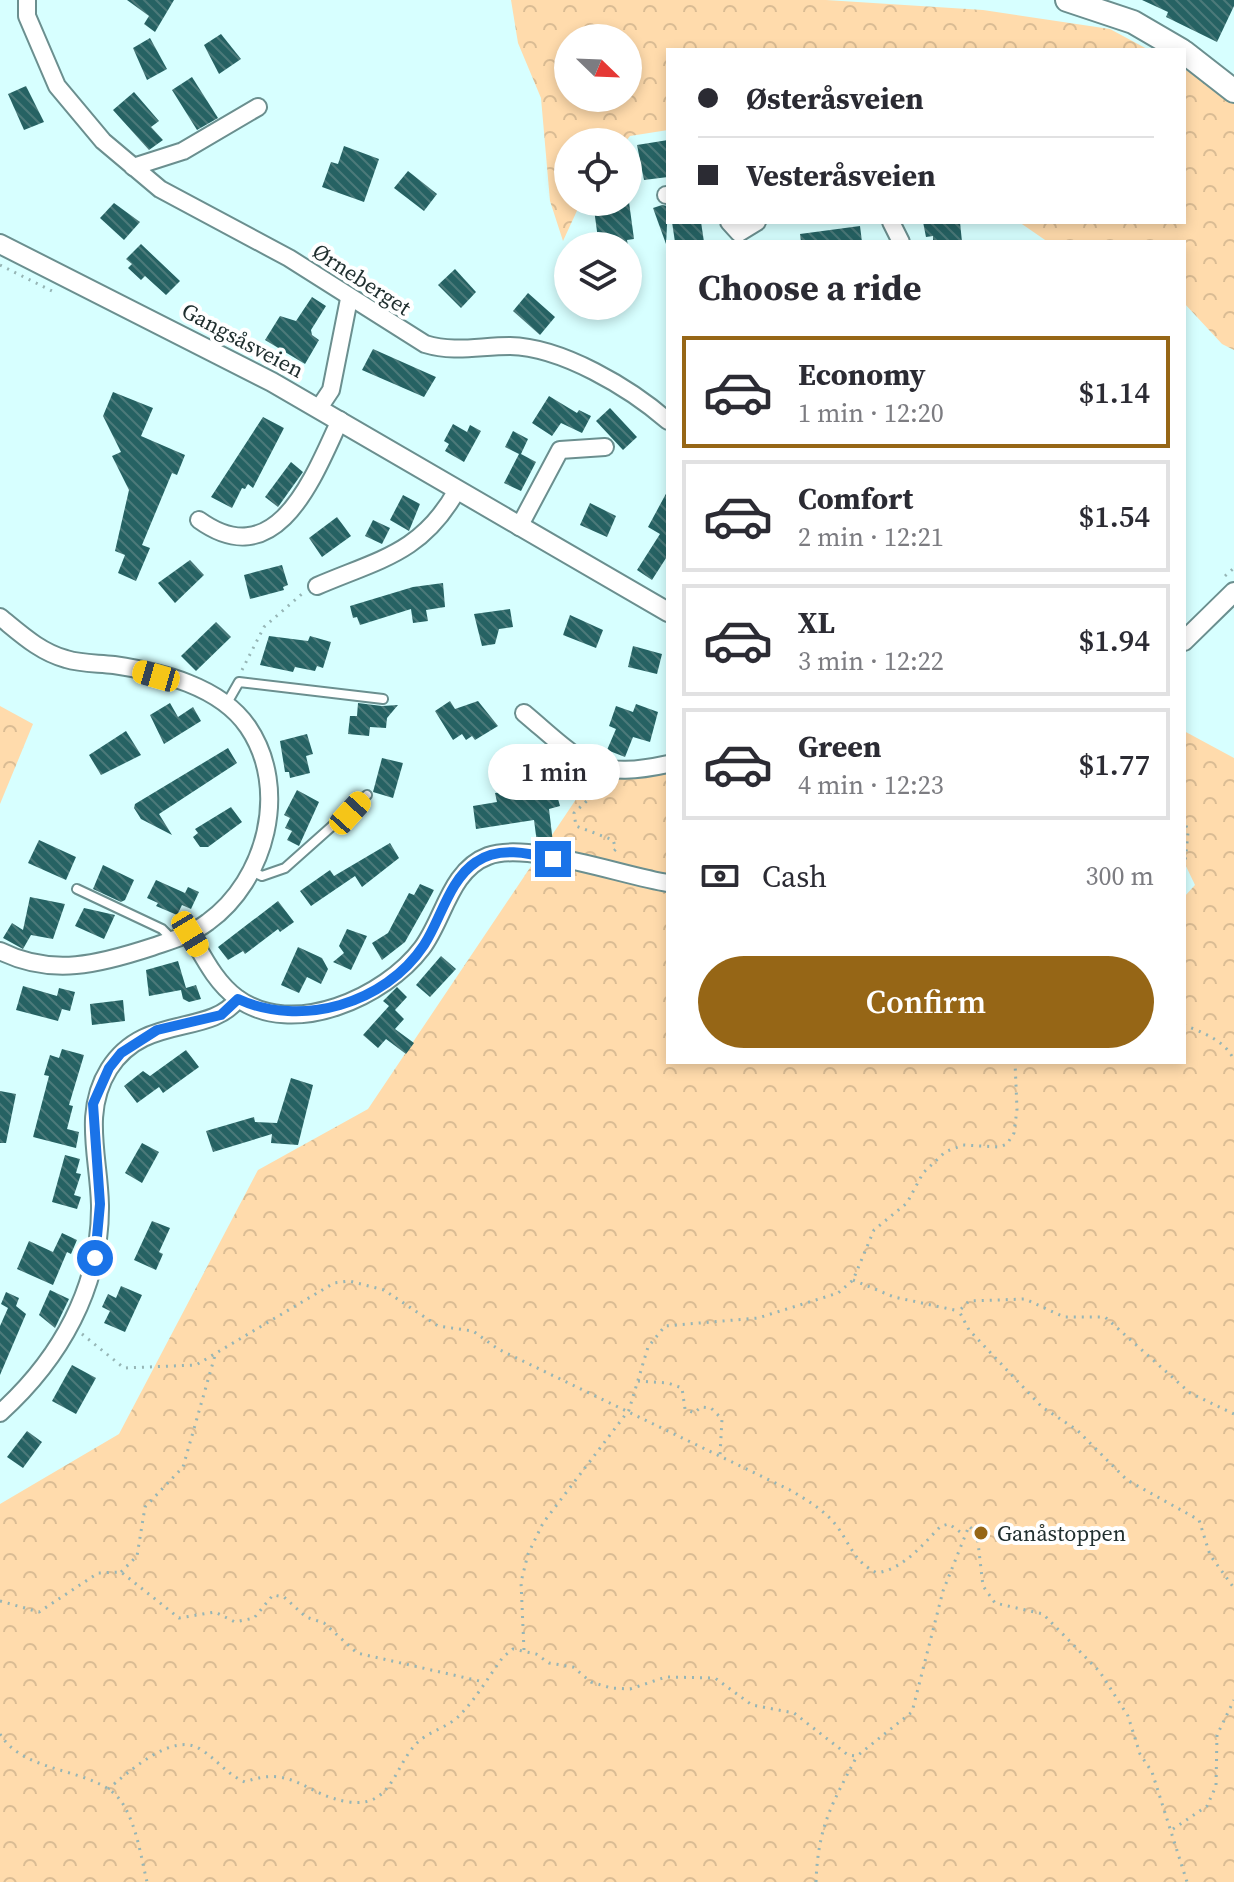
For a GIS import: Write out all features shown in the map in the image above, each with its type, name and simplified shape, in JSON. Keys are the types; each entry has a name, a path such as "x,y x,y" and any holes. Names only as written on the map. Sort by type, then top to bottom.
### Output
{"main road":[{"path":"1067,0 1133,22 1177,48"},
{"path":"1186,54 1234,91"}],"street":[{"name":"Ørneberget","path":"27,0 27,16 57,86 103,141 160,189 289,258 349,299 425,344 447,351 509,346 544,350 641,397 666,419"},
{"path":"133,167 183,151 258,107"},
{"name":"Gangsåsveien","path":"0,244 216,351 666,611"},
{"path":"319,408 331,390 349,299"},
{"path":"199,520 213,530 240,537 278,523 294,511 306,493 340,420"},
{"path":"519,527 560,450 605,447"},
{"path":"317,586 414,543 438,521 457,490"},
{"path":"1186,639 1234,592"},
{"path":"0,617 49,653 186,684 227,703 249,728 259,746 269,787 267,830 251,871 224,907 190,934 117,958 68,968 33,964 0,951"},
{"path":"524,713 596,768 626,772 666,764"},
{"path":"190,934 213,973 238,999 265,1010 304,1013 348,1002 369,992 406,966 423,947 463,874 490,855 532,854 666,883"},
{"path":"0,1413 41,1371 72,1325 86,1290 99,1235 92,1120 93,1104 99,1088 121,1053 136,1042 157,1030 221,1015 238,999"}],"lane":[{"path":"227,703 239,682 383,699"},
{"path":"251,871 262,876 285,868 367,795"},
{"path":"77,889 162,929 173,940"}],"path":[{"path":"239,682 255,640 264,627 287,604 317,586"},
{"path":"596,768 593,795 574,813 576,826 613,840 616,849 596,868"},
{"path":"1186,826 1186,852"},
{"path":"1186,1026 1205,1033 1233,1053 1234,1061"},
{"path":"524,1650 521,1582 528,1554 543,1523 629,1410 648,1347 665,1326 758,1318 838,1293 853,1280 874,1230 907,1203 923,1173 945,1152 963,1145 999,1147 1007,1144 1014,1133 1017,1109 1015,1064"},
{"path":"853,1280 894,1297 959,1311"},
{"path":"72,1325 124,1368 196,1365 334,1283 349,1281 384,1290 438,1326 473,1331 498,1349 629,1410 812,1502 836,1526 853,1557 877,1573 890,1571 906,1561 941,1526 949,1524 963,1534"},
{"path":"959,1311 969,1301 1025,1299 1064,1317 1105,1317 1190,1393 1234,1414"},
{"path":"959,1311 969,1330 1042,1407 1077,1430 1127,1480 1199,1520 1210,1555 1234,1588"},
{"path":"0,1601 39,1612 98,1573 121,1572 137,1556 145,1507 183,1467 216,1352"},
{"path":"636,1381 668,1383 682,1388 685,1409 694,1413 701,1407 711,1408 722,1419 720,1455"},
{"path":"816,1882 817,1849 825,1817 857,1756 912,1712 943,1591 957,1563 963,1534 969,1526 977,1534 983,1586 995,1603 1043,1614 1100,1672 1128,1716 1140,1754 1152,1772 1187,1882"},
{"path":"121,1572 168,1613 179,1618 215,1612 235,1622 254,1618 273,1595 284,1597 306,1617 324,1623 357,1653 484,1682"},
{"path":"108,1789 146,1757 189,1745 200,1748 220,1768 245,1782 263,1775 279,1775 297,1780 322,1795 366,1802 380,1797 395,1780 416,1743 458,1718 503,1657 513,1649 524,1650 549,1663 573,1667 591,1682 611,1688 630,1689 666,1677 715,1678 752,1705 794,1713 848,1755 857,1756"},
{"path":"1172,1829 1207,1806 1216,1786 1217,1735 1234,1700"},
{"path":"0,1734 24,1756 108,1789 123,1803 138,1842 147,1882"}],"green space":[{"path":"511,0 826,0 983,10 1110,29 1145,48 666,48 666,130 642,134 642,128 554,128 554,213 550,201 541,98 518,43"},
{"path":"1186,70 1234,99 1234,350 1222,344 1186,305 1186,240 1045,240 1022,224 1186,224"},
{"path":"555,216 575,216 567,232 560,232"},
{"path":"0,706 33,724 0,804"},
{"path":"1186,732 1234,758 1234,1882 0,1882 0,1504 119,1434 258,1170 368,1109 591,777 666,760 666,1064 1186,1064 1186,895 1195,885 1186,866"}],"building":[{"path":"127,0 174,0 155,32 144,24 149,16"},
{"path":"1142,0 1234,0 1234,6 1217,42 1166,17 1168,12"},
{"path":"221,34 241,59 219,74 204,45"},
{"path":"150,38 167,69 147,80 133,48"},
{"path":"192,77 218,118 197,130 172,90"},
{"path":"26,86 44,122 24,130 8,94"},
{"path":"134,92 159,121 151,127 163,140 149,150 113,110"},
{"path":"666,140 666,177 644,180 642,144"},
{"path":"344,146 379,159 364,202 322,187 331,162 338,164"},
{"path":"408,171 437,194 424,211 394,188"},
{"path":"114,203 140,222 124,240 100,218"},
{"path":"666,206 666,244 653,208"},
{"path":"595,216 631,216 633,232 597,232"},
{"path":"672,224 701,224 704,240 675,240"},
{"path":"923,224 960,224 962,240 933,240 933,236 926,237"},
{"path":"860,226 862,240 801,240 800,234"},
{"path":"141,244 180,281 166,295 145,276 141,280 128,268 132,264 126,259"},
{"path":"455,269 476,292 461,308 438,285"},
{"path":"528,293 554,318 540,335 513,311"},
{"path":"312,297 326,306 311,330 319,340 305,364 265,340 280,316 296,321"},
{"path":"373,349 436,377 424,397 362,370"},
{"path":"113,392 153,408 141,436 185,455 177,475 172,473 142,545 150,548 136,581 118,573 125,555 115,551 129,490 112,456 121,452 103,416"},
{"path":"549,396 577,413 579,410 591,416 582,433 561,423 552,436 532,423"},
{"path":"610,408 637,437 623,450 596,421"},
{"path":"263,417 284,428 253,488 248,484 245,489 242,488 232,508 211,497"},
{"path":"453,424 467,432 470,425 481,431 464,462 445,451 449,444 444,441"},
{"path":"513,431 528,439 521,454 536,462 521,491 504,483 519,454 505,447"},
{"path":"291,462 303,472 278,507 265,497"},
{"path":"666,494 666,558 652,580 637,570 660,534 648,527"},
{"path":"403,495 420,504 409,531 390,520"},
{"path":"590,503 616,516 607,537 580,525"},
{"path":"337,517 351,536 322,557 309,538"},
{"path":"373,520 390,528 382,544 365,536"},
{"path":"190,560 204,575 175,603 158,583"},
{"path":"282,565 288,585 283,587 284,590 250,599 244,575"},
{"path":"443,583 445,607 426,610 428,621 413,623 411,609 360,625 357,617 353,618 350,606 413,587"},
{"path":"510,609 513,627 499,629 495,644 482,646 474,614"},
{"path":"570,615 603,630 596,648 563,635"},
{"path":"216,622 231,637 196,671 181,656"},
{"path":"269,636 308,641 310,636 331,642 323,668 317,666 315,671 295,667 293,672 260,665"},
{"path":"633,646 662,654 657,674 628,667"},
{"path":"450,701 455,709 478,701 498,726 475,740 472,736 466,740 462,734 453,740 435,711"},
{"path":"170,703 178,717 193,707 201,721 164,744 150,715"},
{"path":"358,703 398,705 387,718 386,728 370,727 369,736 348,734 350,716 357,716"},
{"path":"636,704 658,712 650,742 633,737 625,757 607,750 616,729 609,726 616,706 633,712"},
{"path":"126,731 141,755 101,775 89,755"},
{"path":"307,734 313,754 306,756 310,773 290,778 289,772 285,772 280,741"},
{"path":"228,748 237,763 159,814 172,835 141,819 134,808 135,804"},
{"path":"382,758 403,763 393,798 373,792"},
{"path":"551,774 560,806 549,809 553,843 537,843 534,820 476,829 473,806 497,802 495,793 529,788 527,781"},
{"path":"297,790 319,802 299,846 287,840 292,831 285,828 290,818 284,815"},
{"path":"231,807 242,822 208,847 200,847 193,837 198,833 195,829"},
{"path":"39,840 76,857 66,880 28,863"},
{"path":"390,843 399,858 362,887 355,876 311,906 300,891 330,870 334,876"},
{"path":"103,865 134,880 125,900 121,902 93,889"},
{"path":"156,880 185,893 188,887 199,892 191,909 182,905 177,915 156,906 158,903 147,898"},
{"path":"420,884 434,890 405,942 382,960 372,943 388,933 409,893 414,895"},
{"path":"30,897 65,904 53,939 31,935 23,949 3,938 12,923 23,930"},
{"path":"278,901 294,922 280,932 278,929 245,954 243,951 228,960 218,947"},
{"path":"84,908 115,915 104,939 75,926"},
{"path":"347,929 367,936 351,970 333,962 344,953 339,946"},
{"path":"298,947 322,958 328,969 321,984 307,977 299,993 281,985"},
{"path":"441,956 456,969 430,997 416,985"},
{"path":"178,961 186,988 196,985 201,999 189,1002 183,999 181,990 149,996 146,970"},
{"path":"23,986 57,996 59,988 75,992 70,1011 62,1009 58,1021 16,1010"},
{"path":"397,987 407,997 395,1010 404,1019 395,1029 414,1043 406,1054 386,1039 378,1048 363,1035 389,1006 383,1001"},
{"path":"123,1000 125,1021 92,1025 90,1004"},
{"path":"62,1049 84,1055 69,1105 73,1106 67,1129 79,1132 76,1148 33,1137 49,1076 44,1075 50,1055 59,1058"},
{"path":"186,1050 199,1067 163,1093 159,1087 137,1103 124,1086 143,1071 150,1076"},
{"path":"291,1078 313,1085 298,1145 271,1143 272,1134 213,1152 206,1131 254,1117 255,1122 277,1123"},
{"path":"0,1091 16,1094 6,1143 0,1143"},
{"path":"142,1143 159,1152 142,1183 125,1173"},
{"path":"65,1155 80,1159 76,1173 81,1174 74,1195 81,1197 77,1209 52,1202"},
{"path":"152,1221 170,1228 159,1252 163,1254 156,1270 134,1260"},
{"path":"62,1233 77,1240 71,1254 67,1252 53,1285 17,1269 29,1241 53,1252"},
{"path":"121,1286 142,1295 125,1332 104,1323 110,1311 102,1307 108,1294 116,1298"},
{"path":"50,1290 69,1299 55,1328 39,1315"},
{"path":"6,1292 19,1298 16,1306 26,1314 0,1375 0,1326 8,1308 1,1304"},
{"path":"72,1365 96,1378 76,1414 52,1401"},
{"path":"27,1431 42,1442 23,1468 7,1457"}],"place":[{"name":"Ganåstoppen","path":"981,1533"}],"route":[{"path":"95,1258 100,1204 93,1104 109,1068 121,1053 157,1030 221,1015 238,999 282,1013 323,1010 348,1002 369,992 406,966 423,947 453,888 476,862 490,855 508,852 553,859"}]}
